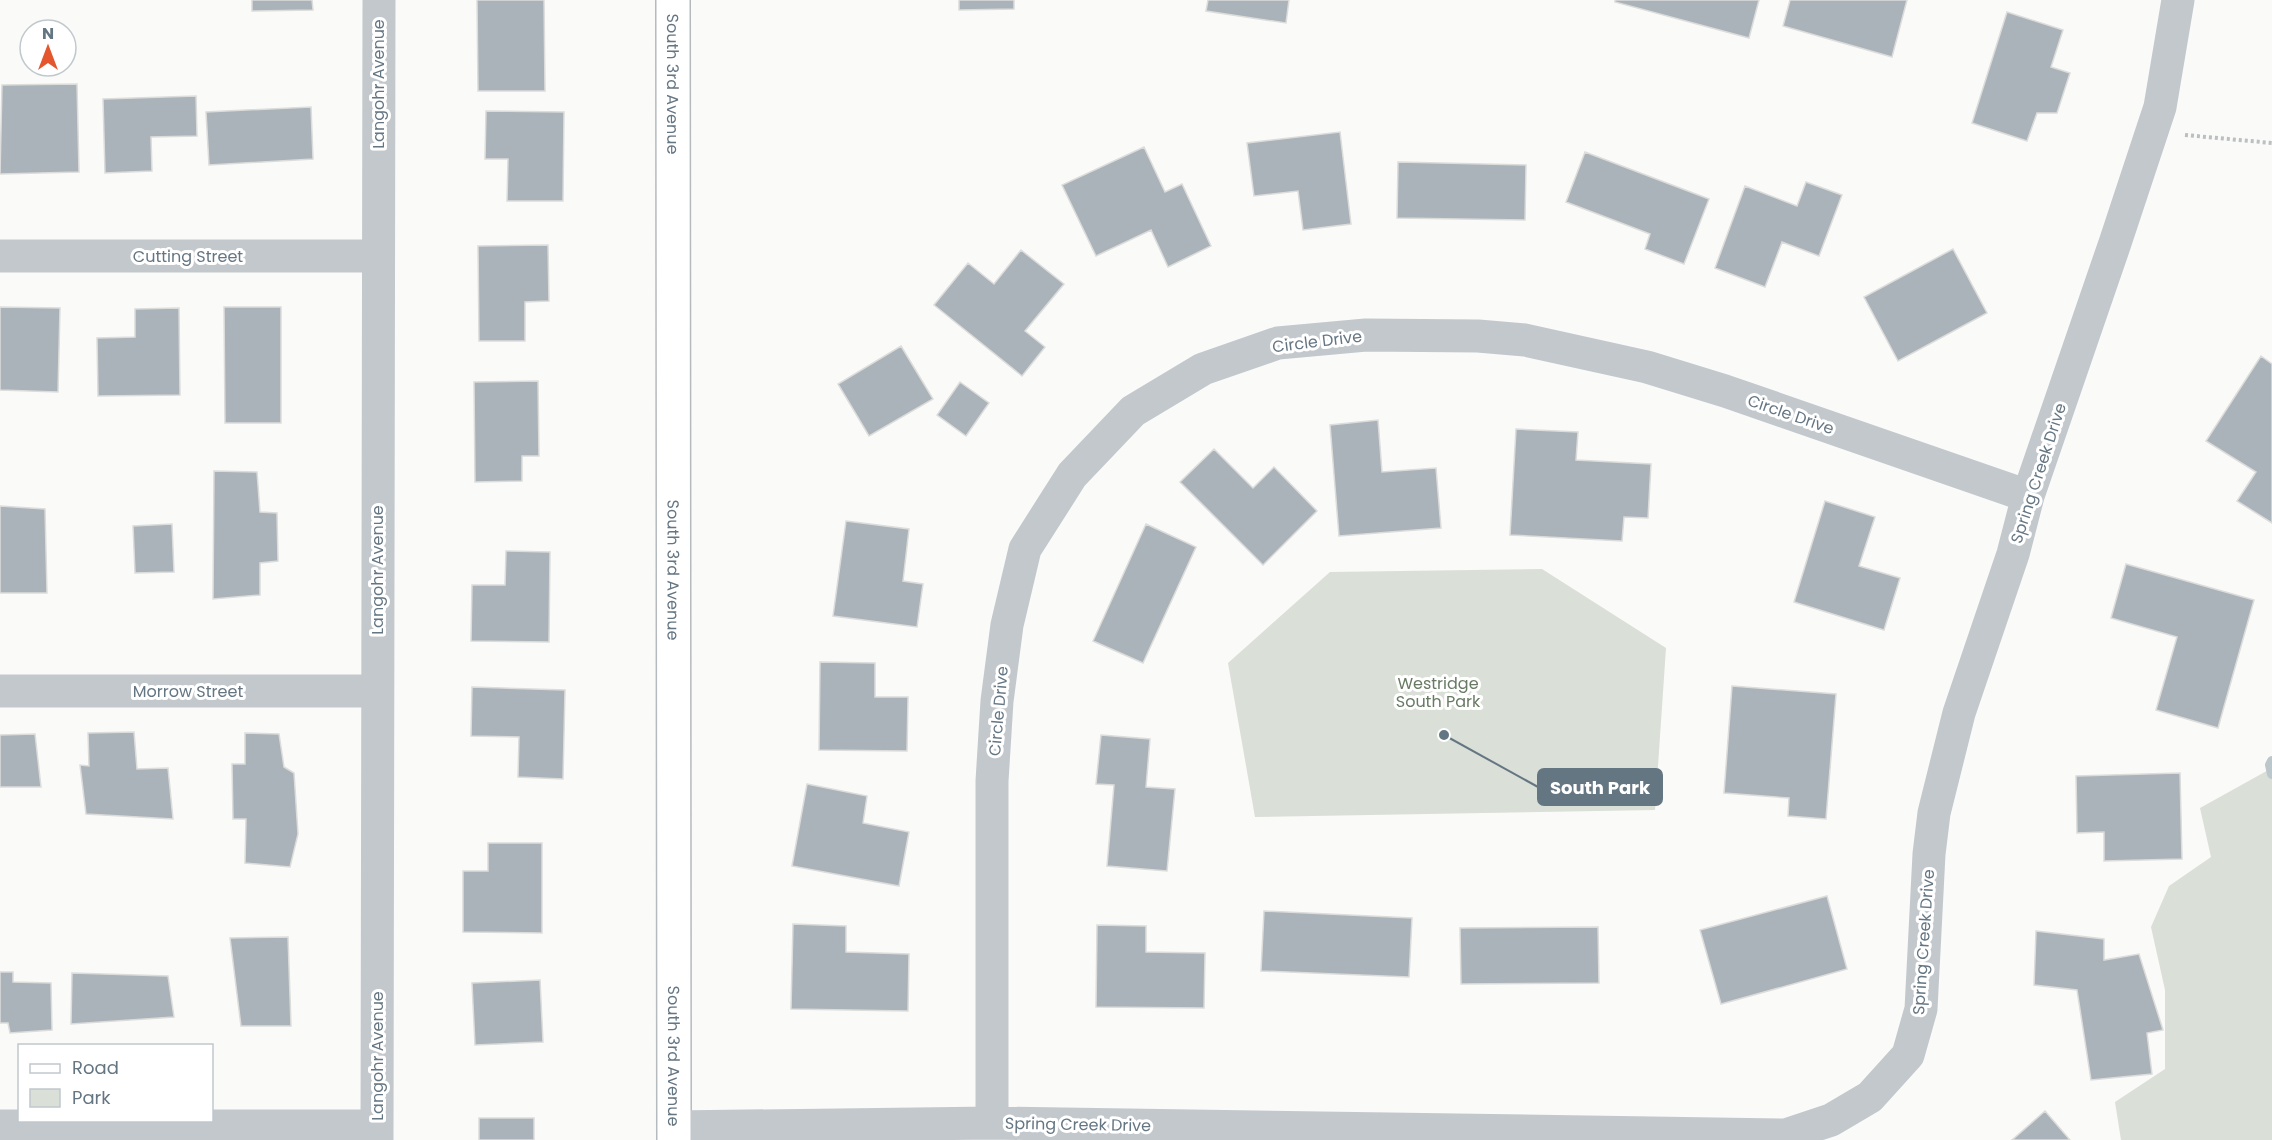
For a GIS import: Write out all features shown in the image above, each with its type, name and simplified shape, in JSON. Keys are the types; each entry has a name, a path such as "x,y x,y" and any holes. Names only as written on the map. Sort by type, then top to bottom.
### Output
{"main road":[{"name":"South 3rd Avenue","path":"673,0 674,1134"}],"street":[{"name":"Langohr Avenue","path":"377,1133 379,0"},
{"name":"Spring Creek Drive","path":"674,1134 992,1123 1786,1136 1831,1120 1870,1097 1908,1055 1921,1009 1929,854 1934,813 1959,713 2013,554 2028,496 2160,107 2178,0"},
{"name":"Cutting Street","path":"0,256 377,256"},
{"name":"Circle Drive","path":"992,1123 992,782 997,701 1006,625 1025,549 1072,475 1133,411 1203,369 1278,343 1366,335 1478,336 1525,340 1647,368 1725,390 2028,496"},
{"name":"Morrow Street","path":"0,691 377,691"},
{"path":"0,1126 377,1133"}],"path":[{"path":"2152,132 2272,143"}],"green space":[{"name":"Westridge South Park","path":"1542,569 1666,648 1655,810 1255,817 1228,663 1330,572"},
{"path":"2272,768 2272,1140 2121,1140 2115,1102 2165,1069 2165,990 2151,927 2169,886 2211,857 2200,808"}],"building":[{"path":"252,0 312,0 313,10 252,11"},
{"path":"477,0 544,0 545,91 478,91"},
{"path":"959,0 1014,0 1014,9 959,10"},
{"path":"1208,0 1289,0 1286,23 1206,11"},
{"path":"1615,0 1759,0 1749,38 1615,2"},
{"path":"1790,0 1907,0 1892,57 1783,26"},
{"path":"2007,12 2063,30 2051,67 2070,73 2057,113 2037,113 2027,141 1972,123"},
{"path":"77,84 79,172 0,174 2,85"},
{"path":"196,96 197,136 151,137 152,171 105,173 103,99"},
{"path":"311,107 313,159 209,165 206,112"},
{"path":"486,111 564,112 563,201 507,201 508,159 485,159"},
{"path":"1340,132 1351,224 1303,230 1298,191 1254,196 1247,143"},
{"path":"1144,147 1165,192 1182,184 1211,246 1168,267 1151,230 1096,256 1062,185"},
{"path":"1585,152 1709,199 1684,264 1645,249 1650,234 1566,202"},
{"path":"1398,162 1526,165 1525,220 1397,218"},
{"path":"1806,182 1842,195 1819,256 1782,242 1765,287 1715,268 1745,186 1797,206"},
{"path":"548,245 549,301 525,302 525,341 479,341 478,246"},
{"path":"1953,249 1987,313 1898,361 1864,297"},
{"path":"1021,250 1064,284 1025,331 1045,347 1022,376 934,305 968,263 994,284"},
{"path":"0,307 60,308 58,392 0,390"},
{"path":"224,307 281,307 281,423 225,423"},
{"path":"179,308 180,395 98,396 97,338 135,337 135,309"},
{"path":"901,346 933,399 869,436 838,384"},
{"path":"2261,356 2272,364 2272,523 2237,501 2256,472 2206,441"},
{"path":"538,381 539,456 522,456 522,481 475,482 474,382"},
{"path":"960,382 989,403 966,436 937,415"},
{"path":"1378,420 1382,472 1436,468 1441,528 1339,536 1330,425"},
{"path":"1516,429 1578,432 1576,460 1651,464 1648,518 1624,517 1622,541 1510,535"},
{"path":"1214,449 1253,488 1274,467 1317,511 1263,565 1180,482"},
{"path":"214,471 257,472 260,512 277,513 278,561 260,563 260,595 213,599"},
{"path":"1825,501 1875,517 1859,566 1900,578 1884,630 1794,602"},
{"path":"0,506 45,509 47,593 0,593"},
{"path":"846,521 909,529 903,581 923,584 917,627 833,616"},
{"path":"172,524 174,572 135,573 133,526"},
{"path":"1146,524 1196,547 1143,663 1093,641"},
{"path":"506,551 550,552 549,642 471,641 472,585 505,585"},
{"path":"2126,564 2254,600 2218,728 2156,710 2177,637 2111,618"},
{"path":"820,662 875,663 875,697 908,697 907,751 819,750"},
{"path":"1732,686 1836,694 1826,819 1788,816 1789,798 1724,793"},
{"path":"472,687 565,690 563,779 518,777 519,737 471,736"},
{"path":"134,732 137,769 168,768 173,819 86,814 80,765 89,766 88,733"},
{"path":"245,733 279,734 284,767 294,773 298,834 290,867 245,863 246,819 233,819 232,764 245,764"},
{"path":"35,734 41,787 0,787 0,735"},
{"path":"1101,735 1150,739 1146,787 1175,789 1167,871 1107,866 1114,785 1096,784"},
{"path":"2180,773 2182,859 2104,861 2104,832 2077,833 2076,776"},
{"path":"807,784 867,796 863,823 909,832 899,886 792,866"},
{"path":"488,843 542,843 542,933 463,932 463,871 488,871"},
{"path":"1827,896 1847,969 1721,1004 1700,930"},
{"path":"1264,911 1412,918 1409,977 1261,971"},
{"path":"793,924 846,926 846,952 909,954 908,1011 791,1009"},
{"path":"1097,925 1146,926 1146,952 1205,953 1204,1008 1096,1007"},
{"path":"1598,927 1599,983 1461,984 1460,928"},
{"path":"2036,931 2104,939 2104,960 2139,954 2163,1030 2147,1033 2152,1074 2091,1080 2077,990 2034,985"},
{"path":"288,937 291,1026 241,1026 230,938"},
{"path":"0,972 13,972 13,982 51,983 52,1030 10,1033 8,1023 0,1023"},
{"path":"72,973 168,976 174,1017 71,1024"},
{"path":"540,980 543,1042 475,1045 472,983"},
{"path":"2045,1111 2070,1140 2012,1140"},
{"path":"479,1118 534,1118 534,1140 479,1140"}],"waterway":[{"path":"2272,761 2270,765 2272,774"}],"place":[{"name":"South Park","path":"1444,735"}]}
